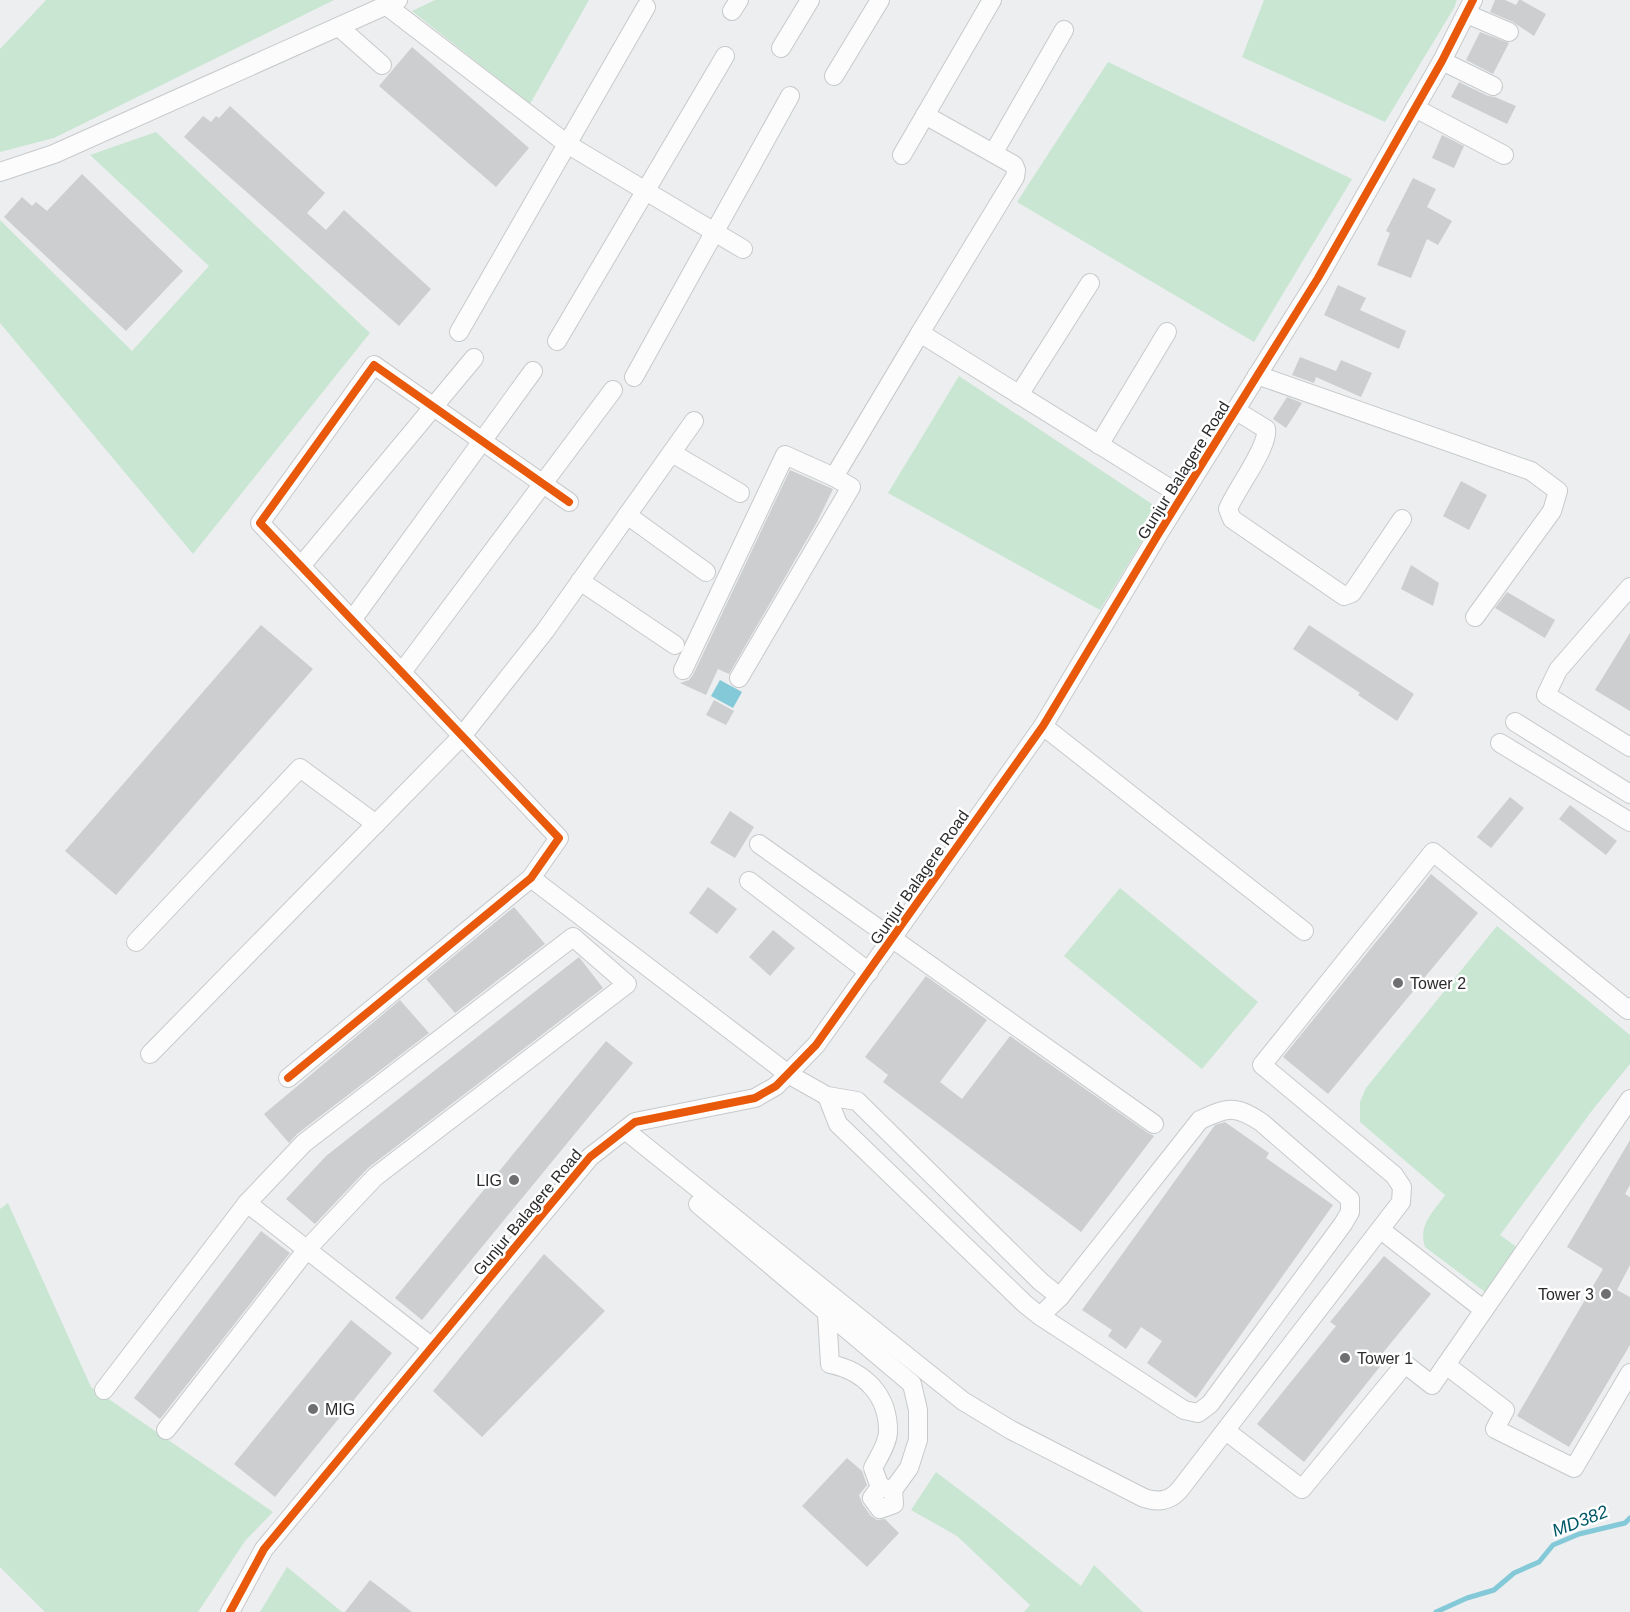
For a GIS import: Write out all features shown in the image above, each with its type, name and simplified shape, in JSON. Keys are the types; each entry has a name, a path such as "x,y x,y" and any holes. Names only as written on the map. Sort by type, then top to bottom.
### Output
{"street":[{"path":"781,48 810,0"},
{"path":"834,76 880,0"},
{"path":"903,155 992,0"},
{"path":"0,172 54,154 392,3 567,144 743,249"},
{"path":"1470,7 1509,32"},
{"name":"Gunjur Balagere Road","path":"230,1612 264,1549 590,1157 635,1122 755,1098 776,1086 816,1045 1043,726 1182,496 1318,278 1442,62 1470,7"},
{"path":"459,332 646,8"},
{"path":"339,27 382,65"},
{"path":"994,152 1064,30"},
{"path":"557,341 725,56"},
{"path":"1442,62 1493,86"},
{"path":"634,377 790,96"},
{"path":"1415,108 1504,155"},
{"path":"834,477 1015,177 1014,165 926,115"},
{"path":"1019,395 1090,283"},
{"path":"1099,445 1167,332"},
{"path":"920,333 1182,496"},
{"path":"301,566 474,358"},
{"path":"288,1078 531,878 559,838 260,523 374,365 569,502"},
{"path":"352,620 533,370"},
{"path":"1257,375 1531,471 1558,491 1552,511 1475,617"},
{"path":"402,672 613,390"},
{"path":"1235,410 1266,429 1267,435 1228,509 1232,519 1344,596 1352,593 1402,519"},
{"path":"150,1054 462,736 545,631 694,421"},
{"path":"672,453 740,493"},
{"path":"683,670 785,455 851,487 739,678"},
{"path":"627,515 706,572"},
{"path":"580,581 675,645"},
{"path":"1628,591 1557,670 1546,695 1630,747"},
{"path":"1515,722 1630,794"},
{"path":"1043,726 1304,931"},
{"path":"1500,743 1630,822"},
{"path":"136,942 300,768 376,824"},
{"path":"759,844 1154,1124"},
{"path":"621,1133 963,1401 1011,1430 1144,1498 1164,1501 1177,1494 1401,1202 1399,1180 1262,1065 1433,852 1629,1010"},
{"path":"531,878 788,1074 827,1096 858,1101 1041,1282 1060,1297"},
{"path":"749,881 869,972"},
{"path":"104,1390 248,1203 304,1143 573,937 627,984 375,1177 308,1248 166,1430"},
{"path":"827,1096 838,1124 1025,1304 1040,1316 1184,1410 1198,1413 1210,1404 1343,1224 1350,1212 1350,1199 1262,1122 1246,1112 1232,1108 1219,1111 1200,1120 1060,1297 1040,1316"},
{"path":"1226,1431 1302,1489 1405,1364 1432,1385 1630,1099"},
{"path":"621,1133 827,1314 912,1384 918,1410 918,1440 909,1468 887,1488 873,1468 888,1435 884,1408 875,1389 860,1376 847,1367 831,1364 827,1314"},
{"path":"248,1203 432,1347"},
{"path":"1381,1230 1484,1311"},
{"path":"1446,1365 1505,1410 1495,1429 1574,1468 1630,1373"}],"green space":[{"path":"46,0 334,0 54,138 0,152 0,49"},
{"path":"435,0 589,0 530,104 412,11"},
{"path":"1264,0 1457,0 1385,122 1242,57"},
{"path":"1108,62 1352,179 1254,342 1017,202"},
{"path":"156,132 370,333 193,554 0,323 0,220 132,351 209,266 90,155"},
{"path":"959,376 1161,510 1100,610 888,493"},
{"path":"1120,888 1258,1002 1202,1069 1064,956"},
{"path":"1497,926 1630,1035 1630,1064 1594,1108 1500,1235 1518,1248 1485,1292 1425,1247 1423,1232 1425,1225 1445,1195 1360,1122 1360,1102 1366,1088"},
{"path":"8,1203 91,1387 273,1512 245,1541 198,1612 45,1612 0,1567 0,1209"},
{"path":"936,1472 1081,1586 1094,1565 1143,1612 1024,1612 1030,1605 957,1536 911,1510"},
{"path":"287,1567 342,1612 260,1612"}],"water":[{"path":"720,680 742,692 733,708 711,696"}],"building":[{"path":"1495,0 1505,0 1516,5 1521,0 1546,14 1534,36 1513,22 1490,12"},
{"path":"1480,32 1509,43 1493,74 1466,60"},
{"path":"412,47 529,148 496,187 379,86"},
{"path":"1459,82 1516,106 1507,124 1451,97"},
{"path":"230,106 325,193 307,213 326,230 344,210 431,289 399,326 184,137 203,116 211,122 216,116 219,118"},
{"path":"1442,135 1464,146 1454,168 1432,158"},
{"path":"82,174 183,271 126,331 4,217 22,197 32,206 36,202 47,211"},
{"path":"1413,178 1436,189 1427,207 1452,221 1438,245 1427,239 1411,278 1377,265 1390,233 1386,231"},
{"path":"1338,285 1366,298 1360,310 1406,331 1399,349 1324,315"},
{"path":"1300,357 1336,371 1341,360 1372,373 1361,397 1316,377 1314,383 1292,375"},
{"path":"1287,397 1302,403 1286,428 1273,419"},
{"path":"790,470 833,489 817,522 729,674 718,669 706,695 680,683 689,680 693,675"},
{"path":"1461,481 1487,495 1469,530 1443,516"},
{"path":"1411,565 1439,583 1433,606 1401,589"},
{"path":"1507,592 1555,620 1545,638 1495,608"},
{"path":"261,625 313,669 116,895 65,851"},
{"path":"1309,625 1414,694 1397,721 1358,695 1360,693 1293,649"},
{"path":"1630,633 1630,711 1595,690"},
{"path":"714,700 734,711 726,725 706,715"},
{"path":"1510,797 1524,808 1491,848 1477,837"},
{"path":"1570,805 1617,841 1606,855 1559,819"},
{"path":"730,811 754,827 735,858 710,843"},
{"name":"Tower 2","path":"1431,874 1478,913 1328,1094 1283,1057"},
{"path":"708,887 737,909 717,934 689,913"},
{"path":"514,907 545,944 455,1013 426,979"},
{"path":"773,930 795,948 770,976 749,957"},
{"path":"579,957 603,988 368,1168 315,1224 286,1199 326,1156"},
{"path":"926,976 987,1020 940,1082 962,1099 1010,1036 1154,1136 1081,1232 883,1082 888,1075 865,1057"},
{"path":"400,1000 429,1033 297,1134 289,1143 264,1114"},
{"name":"LIG","path":"606,1041 633,1063 422,1320 395,1298"},
{"path":"1225,1122 1269,1153 1266,1158 1333,1205 1196,1398 1147,1363 1162,1341 1141,1327 1126,1349 1108,1336 1112,1330 1082,1310 1215,1125"},
{"name":"Tower 3","path":"1630,1140 1630,1185 1625,1194 1630,1197 1630,1265 1617,1290 1630,1297 1630,1345 1569,1447 1517,1416 1603,1269 1567,1247"},
{"path":"261,1231 290,1253 160,1419 134,1398"},
{"path":"544,1254 605,1311 482,1437 433,1391"},
{"name":"Tower 1","path":"1384,1256 1431,1294 1377,1360 1382,1364 1304,1462 1257,1424 1336,1326 1330,1322"},
{"name":"MIG","path":"351,1320 392,1353 275,1497 234,1464"},
{"path":"847,1458 862,1471 867,1485 859,1495 863,1505 871,1516 877,1520 885,1519 899,1533 867,1567 802,1506"},
{"path":"370,1580 412,1612 345,1612"}],"waterway":[{"name":"MD382","path":"1436,1612 1467,1598 1494,1590 1514,1573 1539,1562 1553,1545 1579,1534 1625,1523 1630,1518"}],"cycle path":[{"path":"230,1612 264,1549 590,1157 635,1122 755,1098 776,1086 816,1045 1043,726 1159,533 1318,278 1442,61 1473,0"},
{"path":"288,1078 531,878 559,838 260,523 374,365 569,502"}],"place":[{"name":"Tower 2","path":"1398,983"},
{"name":"LIG","path":"514,1180"},
{"name":"Tower 3","path":"1606,1294"},
{"name":"Tower 1","path":"1345,1358"},
{"name":"MIG","path":"313,1409"}]}
